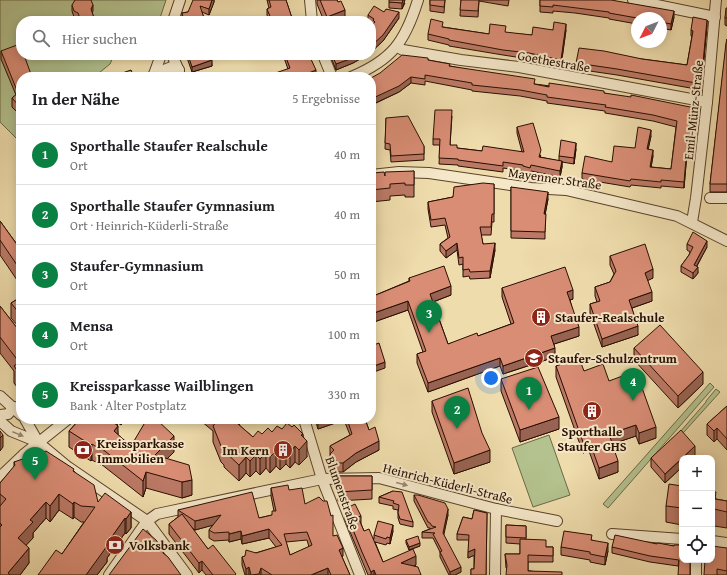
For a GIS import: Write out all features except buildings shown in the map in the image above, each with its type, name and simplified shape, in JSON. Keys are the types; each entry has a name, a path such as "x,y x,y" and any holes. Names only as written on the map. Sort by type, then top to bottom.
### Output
{"street":[{"path":"175,16 180,0"},
{"path":"310,0 312,16"},
{"path":"362,72 383,60 397,47 408,28 418,0"},
{"path":"633,0 715,17"},
{"name":"Emil-Münz-Straße","path":"692,222 707,102 716,0"},
{"name":"Goethestraße","path":"397,47 403,50 461,60 519,67 707,102"},
{"path":"155,72 159,60"},
{"path":"174,60 179,72"},
{"path":"325,60 330,72"},
{"path":"161,72 174,66 178,72"},
{"name":"Mayenner Straße","path":"376,174 398,172 429,173 531,188 566,190 678,216 727,241"},
{"path":"710,198 727,198"},
{"path":"0,396 16,409"},
{"path":"0,415 8,414 14,407"},
{"path":"0,421 11,431 38,442 68,467 146,521 187,575"},
{"path":"28,424 38,442"},
{"path":"0,477 38,442 61,424"},
{"name":"Blumenstraße","path":"306,424 322,479 360,575"},
{"name":"Heinrich-Küderli-Straße","path":"146,521 157,514 322,479 379,478 496,509 557,521"},
{"path":"495,575 496,509"},
{"path":"109,575 146,521"},
{"path":"612,534 679,539"},
{"path":"715,541 727,543"},
{"path":"696,563 696,575"}],"green space":[{"path":"0,0 166,0 161,16 16,16 16,60 112,60 110,64 100,72 16,72 16,138 0,122"},
{"path":"710,383 714,387 608,508 603,504"},
{"path":"716,389 720,392 675,442 673,440"},
{"path":"549,435 570,495 533,507 512,448"}],"place":[{"name":"Staufer-Realschule","path":"541,317"},
{"name":"Staufer-Gymnasium","path":"429,333"},
{"name":"Staufer-Schulzentrum","path":"534,358"},
{"name":"Mensa","path":"633,401"},
{"name":"Sporthalle Staufer Realschule","path":"529,410"},
{"name":"Sporthalle Staufer GHS","path":"592,411"},
{"name":"Sporthalle Staufer Gymnasium","path":"457,429"},
{"name":"Kreissparkasse Immobilien","path":"83,450"},
{"name":"Im Kern","path":"283,450"},
{"name":"Kreissparkasse Wailblingen","path":"35,480"},
{"name":"Volksbank","path":"115,545"}]}
